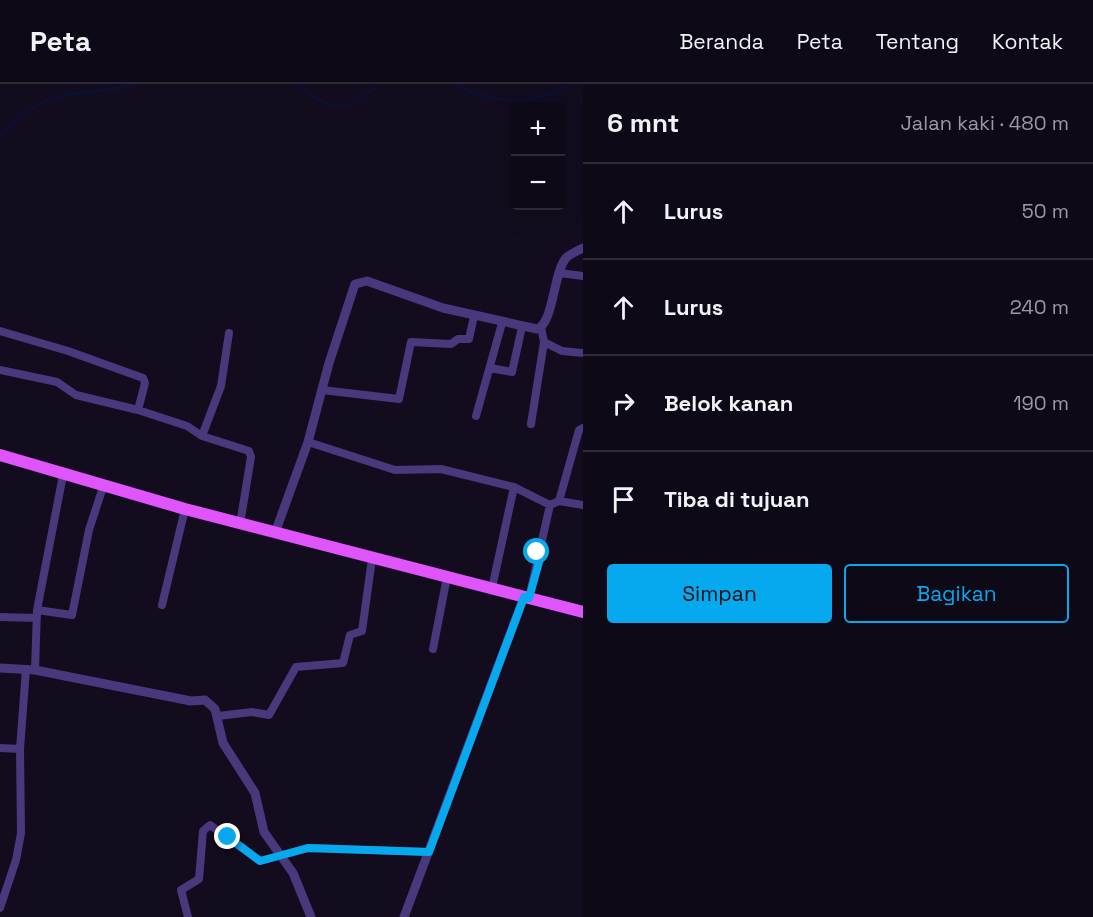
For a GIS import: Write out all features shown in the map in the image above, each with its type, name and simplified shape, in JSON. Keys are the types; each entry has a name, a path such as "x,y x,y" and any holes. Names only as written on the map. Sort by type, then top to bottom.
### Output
{"main road":[{"path":"0,455 63,476 240,524 583,612"}],"street":[{"path":"531,424 544,342 541,327 566,258 583,248"},
{"path":"560,273 583,276"},
{"path":"275,533 308,442 352,288 358,282 367,281 422,302 474,316 533,329 541,327"},
{"path":"322,390 399,399 411,342 451,344 458,339 469,339 474,316"},
{"path":"476,416 502,322"},
{"path":"490,368 512,372 522,327"},
{"path":"0,331 68,351 142,377 145,382 138,410"},
{"path":"202,436 221,386 229,333"},
{"path":"544,342 562,351 583,353"},
{"path":"0,370 57,382 75,395 138,410 187,426 202,436 251,453 240,524"},
{"path":"559,501 579,430 583,428"},
{"path":"308,442 395,470 441,469 514,487 550,505"},
{"path":"0,908 16,860 21,833 20,749 37,614 63,476"},
{"path":"0,617 37,614 72,615 89,530 103,487"},
{"path":"492,588 514,487"},
{"path":"550,505 559,501 583,505"},
{"path":"404,917 539,562 537,552 550,505"},
{"path":"162,605 185,509"},
{"path":"218,716 252,712 269,715 296,667 343,663 350,635 362,631 372,559"},
{"path":"434,649 447,577"},
{"path":"0,668 30,669 191,701 205,700 211,704 218,716 224,743 255,793 264,832 282,855 301,887 311,917"},
{"path":"0,748 20,749"},
{"path":"189,917 181,890 198,879 203,831 210,825 260,861 320,848 429,852"}],"waterway":[{"path":"0,137 32,108 47,101 76,93 137,84"},
{"path":"300,84 321,101 340,106 358,100 379,84"},
{"path":"455,84 483,96 512,100 541,97 569,84"}],"route":[{"path":"228,837 260,861 308,848 354,851 405,849 429,852 524,597 529,598 539,562 537,552"}]}
